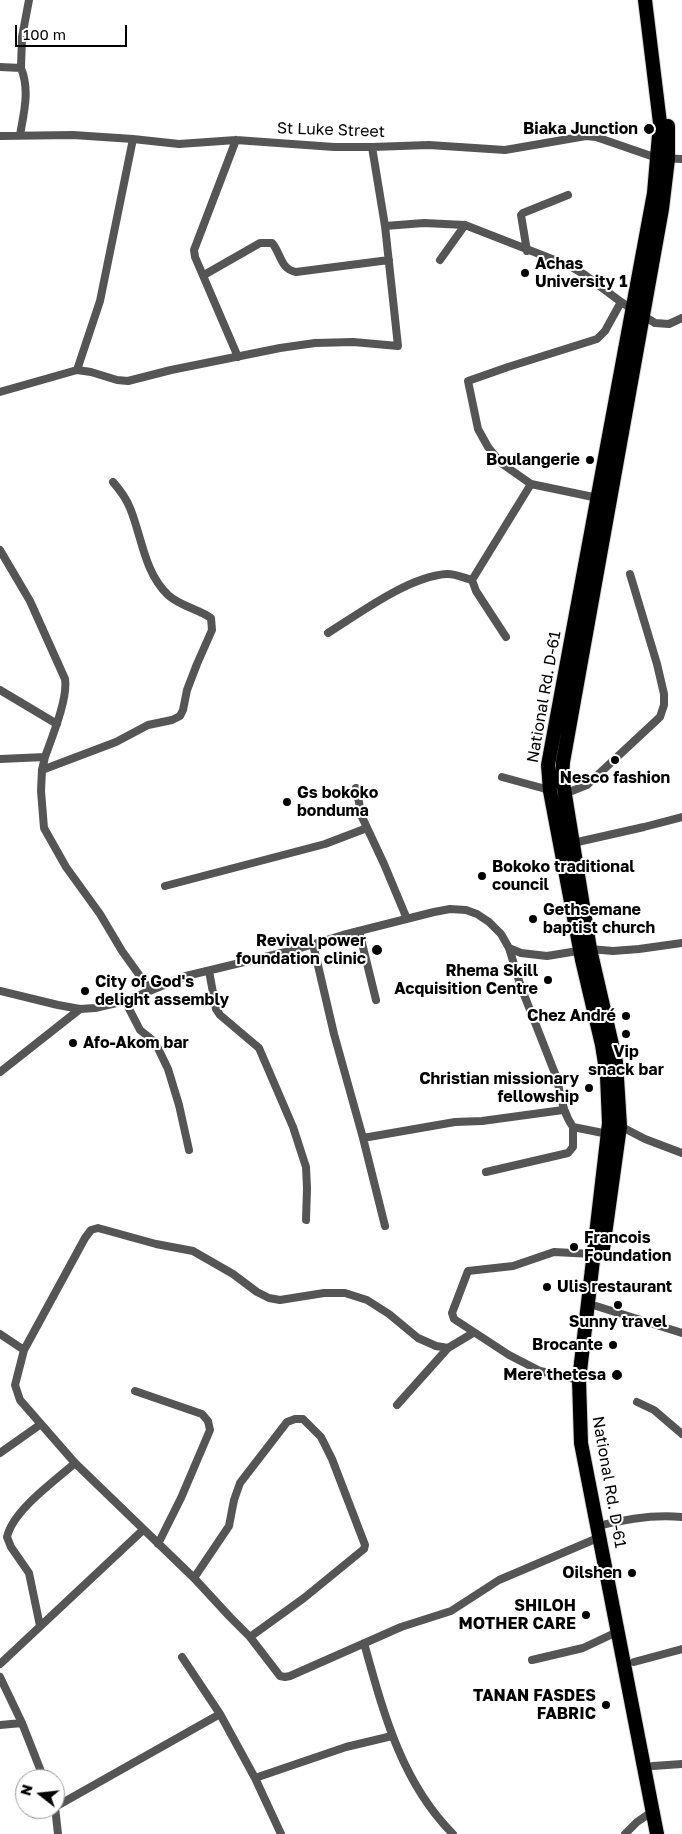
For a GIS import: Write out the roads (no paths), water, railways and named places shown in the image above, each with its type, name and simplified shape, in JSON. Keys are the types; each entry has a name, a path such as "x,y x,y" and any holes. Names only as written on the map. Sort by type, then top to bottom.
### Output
{"highway":[{"path":"645,0 660,123 669,159"},
{"path":"652,0 667,110 669,159"},
{"name":"National Rd. D-61","path":"657,1834 601,1529 588,1411 588,1380 614,1130 616,1062 586,950 550,791 548,765 632,309 662,209 669,159"},
{"name":"National Rd. D-61","path":"586,950 573,843 562,776 562,762 632,309"},
{"name":"National Rd. D-61","path":"614,1130 593,1254 579,1380 581,1443 634,1662 666,1834"}],"street":[{"path":"20,135 26,90 25,76 21,68 22,37 29,0"},
{"path":"0,67 21,68"},
{"name":"St Luke Street","path":"0,136 73,135 179,144 236,140 334,147 429,145 505,150 586,136 596,137 669,159"},
{"path":"77,370 100,301 133,139"},
{"path":"236,140 194,250 195,257 238,358"},
{"path":"0,392 77,370 128,381 280,348 353,342 398,346 385,226 372,147"},
{"path":"526,251 521,215 568,195"},
{"path":"385,226 424,223 465,225 526,251 570,266 632,309 656,323 669,324 682,318"},
{"path":"440,260 465,225"},
{"path":"204,275 260,243 266,242 272,243 276,248 284,267 288,271 296,272 389,260"},
{"path":"598,498 531,484 501,463 488,447 478,428 468,381 598,339 632,309"},
{"path":"42,770 116,742 148,725 172,720 180,716 197,664 212,630 211,618 201,611 178,602 167,594 154,578 130,508 113,482"},
{"path":"472,580 531,484"},
{"path":"0,550 30,601 65,679 66,686 57,724 42,770 41,791 44,828 66,867 100,914 150,990"},
{"path":"328,633 394,592 423,580 447,574 472,580"},
{"path":"502,777 565,795 587,785 660,717 664,705 657,664 630,574"},
{"path":"472,580 476,591 506,637"},
{"path":"0,690 57,724"},
{"path":"0,759 45,757"},
{"path":"356,788 362,817 407,919"},
{"path":"573,843 682,817"},
{"path":"165,886 325,844 367,828"},
{"path":"0,991 80,1009 95,1008 125,1001 186,976 407,919 450,909 466,910 477,914 489,922 501,934 509,948 521,987 556,1076 563,1110 573,1127 574,1147 568,1154 486,1172"},
{"path":"360,931 376,1000"},
{"path":"509,948 521,953 559,956 586,950 640,949 682,942"},
{"path":"313,944 334,1034 386,1226"},
{"path":"208,971 216,1009 220,1015 259,1048 293,1127 306,1167 306,1220"},
{"path":"125,1001 140,1030 154,1042 168,1069 179,1104 189,1150"},
{"path":"0,1072 80,1009"},
{"path":"363,1138 446,1123 482,1121 563,1110"},
{"path":"573,1127 614,1130 682,1153"},
{"path":"448,1348 436,1346 418,1338 389,1314 366,1300 345,1293 324,1293 280,1300 270,1298 257,1292 233,1274 193,1251 156,1244 98,1228 91,1230 85,1238 24,1350 15,1385 20,1400 75,1463 194,1578 250,1637 280,1676 285,1677 401,1627 451,1611 499,1580 601,1529 646,1516 668,1515 682,1517"},
{"path":"579,1380 540,1371 473,1333 454,1319 452,1313 468,1271 512,1266 554,1252 593,1254"},
{"path":"596,1306 682,1333"},
{"path":"397,1405 448,1348 473,1333"},
{"path":"0,1334 24,1350"},
{"path":"135,1391 202,1414 208,1421 210,1430 181,1498 158,1544"},
{"path":"637,1402 654,1410 682,1434"},
{"path":"194,1578 229,1526 234,1500 240,1483 288,1422 295,1419 304,1419 321,1438 332,1459 365,1545 364,1550 304,1598 250,1637"},
{"path":"0,1453 41,1424"},
{"path":"40,1626 29,1573 11,1547 7,1537 8,1530 29,1504 75,1463"},
{"path":"0,1664 143,1530"},
{"path":"532,1660 583,1648 619,1631"},
{"path":"364,1643 382,1709 411,1778 429,1806 452,1834"},
{"path":"634,1662 682,1650"},
{"path":"182,1657 220,1714 255,1778 281,1834"},
{"path":"0,1677 22,1723 40,1769"},
{"path":"65,1801 220,1714"},
{"path":"0,1725 22,1723"},
{"path":"255,1778 346,1747 392,1736"},
{"path":"653,1766 682,1764"},
{"path":"625,1834 637,1822 653,1811"},
{"path":"56,1819 58,1834"}],"place":[{"name":"Biaka Junction","path":"649,129"},
{"name":"Achas University 1","path":"525,273"},
{"name":"Boulangerie","path":"590,460"},
{"name":"Nesco fashion","path":"615,760"},
{"name":"Gs bokoko bonduma","path":"287,802"},
{"name":"Bokoko traditional council","path":"482,876"},
{"name":"Gethsemane baptist church","path":"533,919"},
{"name":"Revival power foundation clinic","path":"377,950"},
{"name":"Rhema Skill Acquisition Centre","path":"548,980"},
{"name":"City of God's delight assembly","path":"85,991"},
{"name":"Chez André","path":"626,1016"},
{"name":"Vip snack bar","path":"626,1034"},
{"name":"Afo-Akom bar","path":"73,1043"},
{"name":"Christian missionary fellowship","path":"589,1088"},
{"name":"Francois Foundation","path":"574,1247"},
{"name":"Ulis restaurant","path":"547,1287"},
{"name":"Sunny travel","path":"618,1305"},
{"name":"Brocante","path":"613,1345"},
{"name":"Mere thetesa","path":"617,1375"},
{"name":"Oilshen","path":"632,1573"},
{"name":"SHILOH MOTHER CARE","path":"586,1615"},
{"name":"TANAN FASDES FABRIC","path":"606,1705"}]}
